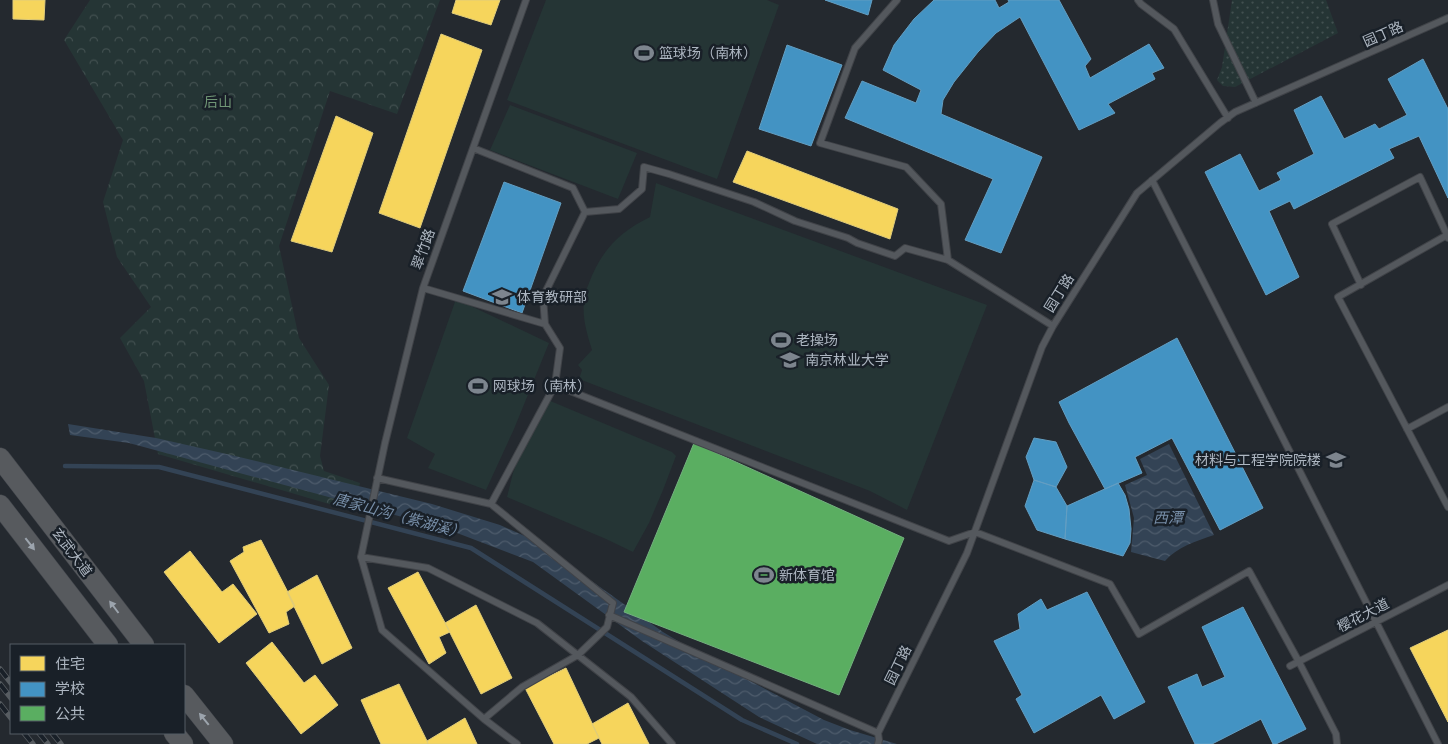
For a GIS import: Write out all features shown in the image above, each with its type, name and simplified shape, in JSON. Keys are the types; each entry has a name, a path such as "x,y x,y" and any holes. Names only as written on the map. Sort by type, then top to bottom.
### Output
{"highway":[{"name":"玄武大道","path":"0,458 143,644"},
{"name":"玄武大道","path":"0,505 107,644"},
{"path":"185,696 224,744"},
{"path":"175,734 183,744"}],"lane":[{"name":"翠竹路","path":"361,557 384,443 423,288 526,0"},
{"path":"897,0 855,48 820,143 906,167 941,204 948,260"},
{"path":"1138,0 1174,28 1228,118"},
{"path":"1213,0 1218,24 1256,103"},
{"name":"园丁路","path":"878,744 878,733 967,553 1042,347 1053,326 1137,193 1235,112 1448,18"},
{"path":"473,148 573,188 585,212"},
{"path":"585,212 619,209 642,189 644,167 754,202 795,221 895,256 905,248 948,260 1053,326"},
{"path":"1361,285 1332,224 1420,177 1448,236 1361,285 1338,297 1448,507"},
{"path":"1152,180 1438,744"},
{"path":"491,504 555,385 560,348 545,324 543,297 585,212"},
{"path":"423,288 545,324"},
{"path":"555,385 949,541 975,532 1110,584 1139,634 1249,571 1336,734 1337,744"},
{"path":"1407,429 1448,407"},
{"path":"377,478 491,504 612,602 607,626 578,655 522,687 484,719"},
{"path":"517,744 484,719 382,630 361,557 428,568 537,623 631,697 672,744"},
{"name":"樱花大道","path":"1290,666 1448,585"},
{"path":"610,615 878,733"}],"green space":[{"name":"后山","path":"90,0 440,0 397,114 330,91 279,246 299,338 329,385 320,456 324,471 360,483 353,511 158,454 144,381 120,338 151,307 117,257 103,202 123,140 64,40"},
{"name":"篮球场（南林）","path":"546,0 767,0 779,5 717,179 507,100"},
{"path":"1232,0 1326,0 1338,33 1235,87 1223,86 1217,80 1222,67"},
{"path":"510,105 637,153 618,199 490,150"},
{"name":"老操场","path":"656,183 987,305 907,510 870,491 579,379 582,370 578,365 592,350 584,320 584,299 587,287 599,261 612,244 629,229 650,217"},
{"name":"网球场（南林）","path":"456,299 549,343 514,429 486,490 428,468 435,454 407,438"},
{"path":"548,400 672,452 676,456 649,523 633,552 507,497 523,445"}],"water":[{"path":"68,424 156,438 231,455 432,504 500,525 547,546 586,577 663,632 703,656 824,720 897,744 817,744 759,717 642,641 533,562 423,520 406,518 129,443 70,435"},
{"name":"西潭","path":"1169,444 1214,535 1181,548 1165,561 1131,552 1134,518 1125,485 1147,475 1140,459"}],"building: 住宅":[{"path":"13,0 45,0 44,20 13,19"},
{"path":"456,0 500,0 491,25 452,13"},
{"path":"441,34 482,50 420,228 379,213"},
{"path":"336,116 373,133 332,252 291,241"},
{"path":"747,151 898,209 890,239 733,182"},
{"path":"261,540 295,606 286,612 289,624 269,633 230,561 244,552 243,547"},
{"path":"190,551 222,592 233,584 257,614 219,643 164,572"},
{"path":"418,572 450,632 439,637 446,653 429,664 388,588"},
{"path":"317,575 352,648 322,664 287,592"},
{"path":"476,605 512,678 481,694 445,623"},
{"path":"1448,630 1448,722 1410,648"},
{"path":"272,642 304,683 315,675 338,705 301,734 246,663"},
{"path":"566,668 599,738 587,744 554,744 525,688"},
{"path":"399,684 428,744 381,744 361,700"},
{"path":"628,703 649,744 602,744 592,724"},
{"path":"465,718 477,744 428,744 427,741"}],"building: 学校":[{"path":"825,0 872,0 868,15"},
{"path":"934,0 995,0 999,8 1009,2 1008,0 1059,0 1091,59 1085,66 1090,78 1149,44 1164,68 1152,73 1155,79 1108,104 1115,113 1079,130 1020,17 996,33 978,52 954,82 943,100 941,114 1042,157 1001,253 965,240 993,179 845,118 862,81 916,103 921,90 883,70 894,45 914,19"},
{"path":"787,45 842,65 811,146 759,129"},
{"path":"1423,59 1448,109 1448,198 1419,136 1389,149 1394,158 1294,209 1290,201 1269,211 1299,277 1266,295 1205,172 1240,154 1259,191 1281,180 1277,173 1314,154 1294,110 1321,96 1344,139 1375,124 1379,129 1407,115 1388,79"},
{"path":"504,182 561,203 522,313 463,291"},
{"path":"1177,338 1263,508 1220,530 1172,438 1135,457 1142,473 1105,489 1059,402"},
{"path":"1034,438 1056,442 1067,467 1056,487 1034,480 1026,457"},
{"path":"1034,480 1056,487 1067,506 1065,539 1037,530 1025,506"},
{"path":"1118,483 1125,495 1129,509 1131,529 1130,543 1123,556 1065,539 1067,506"},
{"path":"1087,592 1145,702 1114,719 1101,695 1034,733 1016,699 1022,695 994,641 1020,629 1018,614 1041,599 1047,610"},
{"path":"1243,607 1306,729 1273,744 1261,719 1212,744 1195,744 1168,687 1197,674 1202,687 1225,677 1202,627"}],"building: 公共":[{"name":"新体育馆","path":"694,443 904,538 839,695 624,612"}],"waterway":[{"name":"唐家山沟（紫湖溪）","path":"65,466 159,467 471,548 742,720 797,744"}],"railway":[{"path":"0,669 10,682"},
{"path":"0,684 10,697"},
{"path":"0,704 10,717"},
{"path":"25,734 33,744"},
{"path":"40,734 48,744"},
{"path":"53,734 61,744"}],"place":[{"name":"篮球场（南林）","path":"644,53"},
{"name":"体育教研部","path":"502,297"},
{"name":"老操场","path":"781,340"},
{"name":"南京林业大学","path":"790,360"},
{"name":"网球场（南林）","path":"478,386"},
{"name":"材料与工程学院院楼","path":"1336,460"},
{"name":"新体育馆","path":"764,575"}]}
